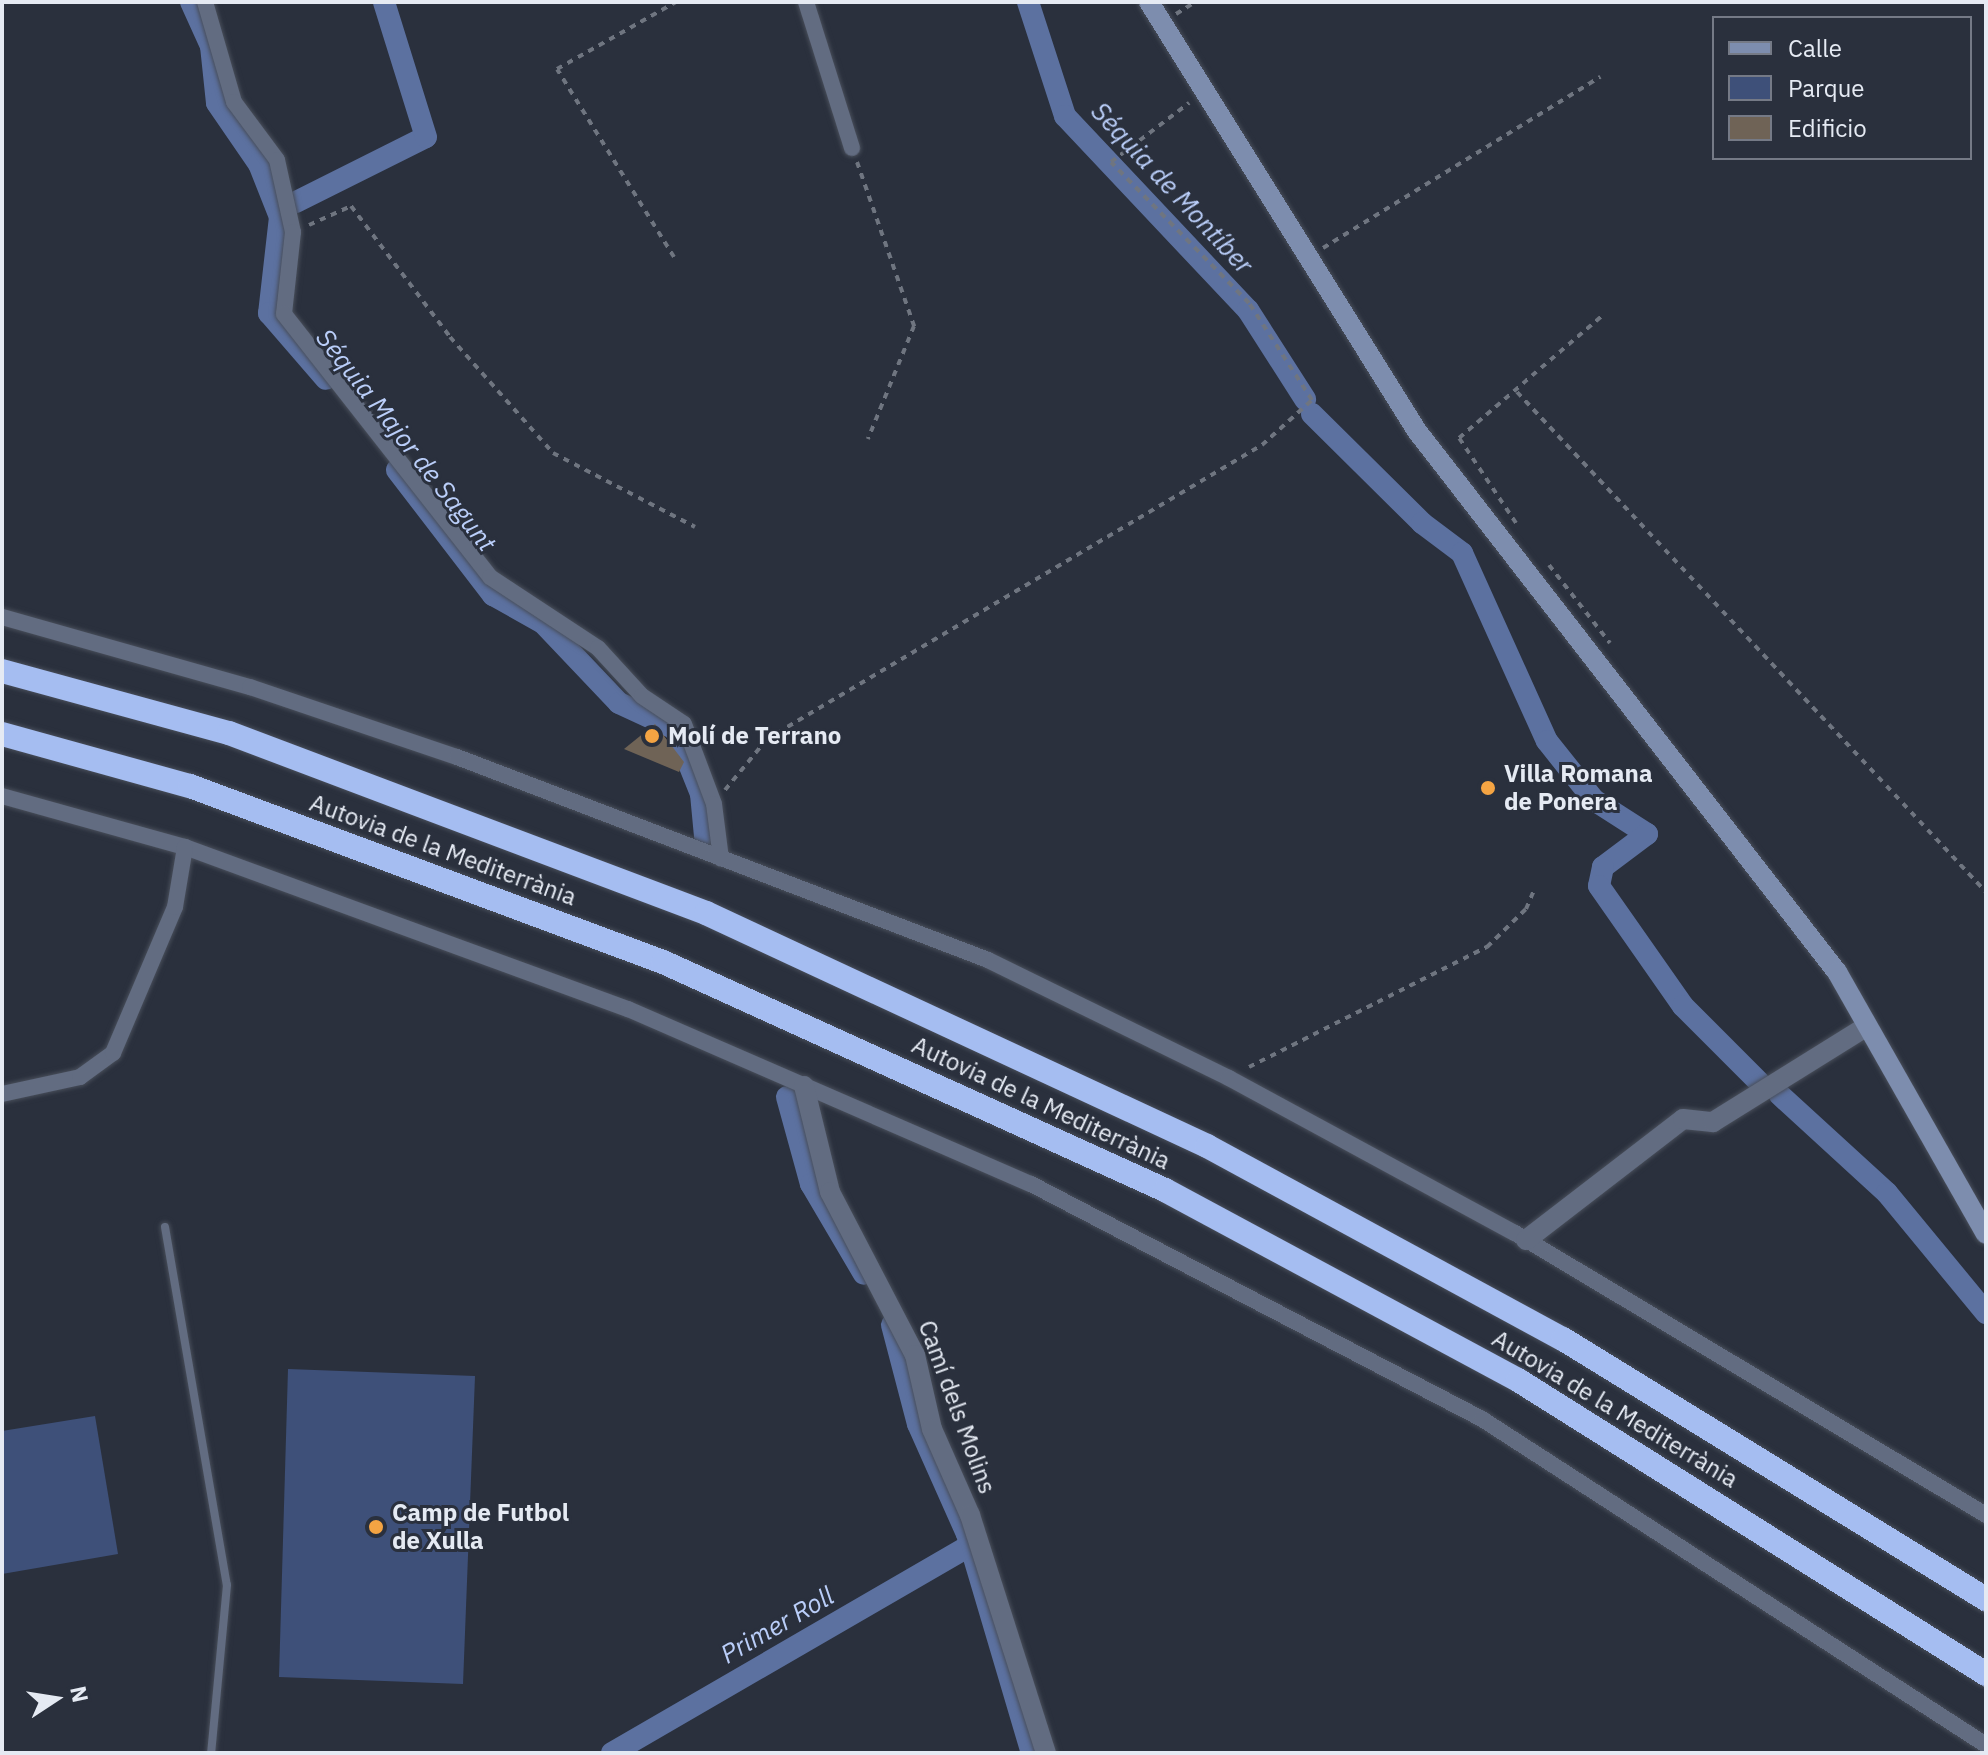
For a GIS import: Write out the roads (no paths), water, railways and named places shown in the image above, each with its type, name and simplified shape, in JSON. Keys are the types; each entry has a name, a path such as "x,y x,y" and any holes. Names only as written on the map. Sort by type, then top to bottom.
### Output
{"highway":[{"name":"Autovia de la Mediterrània","path":"2,671 229,733 706,913 1207,1146 1563,1339 1986,1599"},
{"name":"Autovia de la Mediterrània","path":"2,734 190,786 663,962 1165,1190 1518,1380 1986,1674"}],"main road":[{"path":"1149,2 1304,259 1417,431 1804,928 1867,1026 1986,1234"}],"street":[{"path":"205,2 234,102 277,160 293,232 284,314 490,577 598,648 642,696 684,724 714,804 721,859"},
{"path":"806,2 852,148"},
{"path":"2,617 412,742 988,960 1229,1078 1526,1240 1986,1515"},
{"path":"2,796 185,847 628,1009 1031,1184 1482,1419 1986,1745"},
{"path":"2,1094 80,1077 113,1053 175,907 185,847"},
{"path":"1526,1240 1683,1119 1713,1122 1867,1026"},
{"name":"Camí dels Molins","path":"804,1086 830,1192 915,1355 932,1429 970,1515 1046,1753"}],"lane":[{"path":"165,1227 227,1585 211,1753"}],"waterway":[{"name":"Séquia Major de Sagunt","path":"191,2 211,46 217,103 259,164 280,217 269,313 326,379"},
{"path":"296,202 426,137 384,2"},
{"name":"Séquia de Montíber","path":"1028,2 1065,116 1248,310 1305,399"},
{"name":"Séquia de Montíber","path":"1312,414 1422,523 1462,553 1547,741 1594,800 1647,834 1603,867 1599,886 1683,1006 1759,1082"},
{"name":"Séquia Major de Sagunt","path":"397,470 493,595 543,623 619,703 675,729 701,794 705,836"},
{"name":"Séquia de Montíber","path":"1780,1095 1887,1193 1986,1313"},
{"name":"Séquia Major de Sagunt","path":"787,1097 811,1184 864,1274"},
{"name":"Séquia Major de Sagunt","path":"892,1325 918,1424 967,1534 1032,1753"},
{"name":"Primer Roll","path":"612,1753 969,1546"}],"place":[{"name":"Molí de Terrano","path":"652,736"},
{"name":"Villa Romana de Ponera","path":"1488,788"},
{"name":"Camp de Futbol de Xulla","path":"376,1527"}]}
